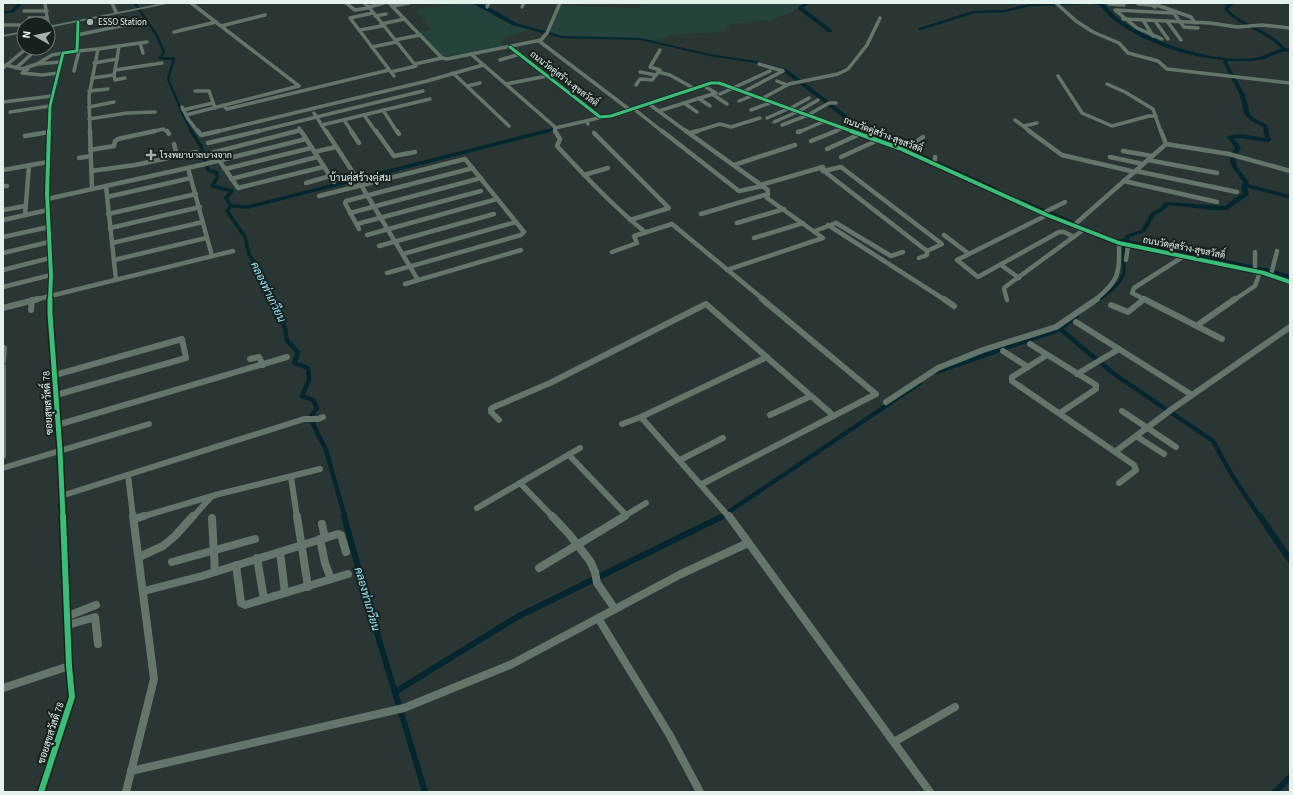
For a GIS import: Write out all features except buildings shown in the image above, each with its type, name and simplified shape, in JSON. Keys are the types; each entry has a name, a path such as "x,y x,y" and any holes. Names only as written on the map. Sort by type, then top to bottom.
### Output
{"main road":[{"path":"142,8 161,3"},
{"path":"56,24 78,22 170,3"},
{"path":"56,23 132,10"},
{"path":"3,35 16,33"}],"street":[{"path":"45,3 48,16"},
{"path":"112,3 116,12"},
{"path":"191,3 300,86 223,106 214,105 183,109 201,136 374,94 483,65"},
{"path":"346,3 358,16"},
{"path":"364,3 416,66"},
{"path":"384,3 375,4 348,13 392,73"},
{"path":"350,17 374,15 386,12 392,6 409,3"},
{"path":"223,106 227,109 392,73 442,58 448,59 539,41 548,32 560,3"},
{"path":"1138,3 1149,20"},
{"path":"1138,3 1152,5 1181,40"},
{"path":"1151,3 1191,17 1195,23"},
{"path":"1056,4 1076,21 1093,32 1119,43 1130,54 1158,61 1167,69 1290,83"},
{"path":"1109,4 1124,4 1137,20"},
{"path":"392,6 442,58"},
{"path":"1162,39 1153,36 1131,24 1123,19 1115,10 1174,13 1184,16"},
{"path":"24,11 47,11"},
{"path":"1174,13 1184,27 1198,28"},
{"path":"221,26 265,16"},
{"path":"763,98 787,85 838,74 848,69 867,45 880,18"},
{"path":"360,30 405,19"},
{"path":"1123,19 1290,28"},
{"path":"1143,20 1153,36"},
{"path":"1155,21 1168,39"},
{"path":"74,71 78,51 78,22"},
{"path":"174,32 216,22"},
{"path":"1131,24 1146,25"},
{"path":"3,25 16,26"},
{"path":"77,35 131,25"},
{"path":"1174,30 1185,30"},
{"path":"372,47 420,35"},
{"path":"539,41 632,109 740,192 821,170 841,167 942,244 926,251 927,254 918,258"},
{"path":"58,73 42,75 22,73 52,55 119,46 134,46 147,42"},
{"path":"140,43 143,53"},
{"path":"119,46 114,75 115,80 125,78"},
{"name":"ถนนวัดคู่สร้าง-สุขสวัสดิ์","path":"510,47 602,118 717,82 934,160 1046,213 1075,224 1083,230 1123,244 1272,272 1290,282"},
{"path":"92,189 89,91 98,49"},
{"path":"636,85 640,80 651,80 657,73 659,69 650,66 660,50"},
{"name":"ซอยสุขสวัสดิ์ 78","path":"42,792 72,697 69,666 60,450 57,425 50,296 51,275 47,199 50,106 63,54"},
{"path":"471,54 555,128 554,132 560,139 556,146 630,220 645,232"},
{"path":"500,60 520,54"},
{"path":"16,56 6,64 16,68 28,69"},
{"path":"16,68 29,56"},
{"path":"94,63 117,59"},
{"path":"37,64 60,62"},
{"path":"115,70 162,64"},
{"path":"745,91 783,71 759,64"},
{"path":"720,94 770,71"},
{"path":"640,72 670,75 695,89"},
{"path":"453,73 510,126"},
{"path":"92,78 114,75"},
{"path":"506,84 547,76"},
{"path":"1058,76 1082,113 1106,124 1112,126 1149,116 1156,116"},
{"path":"777,81 787,85"},
{"path":"468,86 480,83"},
{"path":"1109,84 1155,111 1166,144"},
{"path":"659,111 716,92 704,86"},
{"path":"89,91 108,89"},
{"path":"195,92 209,91 214,105"},
{"path":"208,142 423,91"},
{"path":"712,94 726,104"},
{"path":"739,100 754,95"},
{"path":"3,102 52,96"},
{"path":"698,98 710,106"},
{"path":"767,118 809,98"},
{"path":"322,125 430,99"},
{"path":"774,122 799,111 818,100"},
{"path":"89,107 114,102"},
{"path":"751,110 772,102"},
{"path":"684,103 697,112"},
{"path":"782,125 808,115 828,103 836,103"},
{"path":"649,104 762,185 768,190 767,198 823,238 727,270"},
{"path":"186,115 214,105"},
{"path":"10,112 50,106"},
{"path":"312,109 359,181 418,280"},
{"path":"383,110 399,134"},
{"path":"340,111 359,143"},
{"path":"89,119 141,112 146,114 155,112"},
{"path":"364,115 394,156 415,152"},
{"path":"272,118 276,126"},
{"path":"555,128 587,123 602,118"},
{"path":"690,133 720,124 731,127 760,118"},
{"path":"1015,120 1062,155 1236,192"},
{"path":"798,132 825,121"},
{"path":"295,122 334,182"},
{"path":"1024,126 1037,123"},
{"path":"811,141 843,128"},
{"path":"90,150 113,148 115,141 118,139 163,129 167,130 169,134"},
{"path":"211,153 300,130"},
{"path":"25,136 49,132"},
{"path":"594,133 669,208 630,220"},
{"path":"827,149 860,134"},
{"path":"906,150 916,147 917,142 923,137"},
{"path":"47,199 210,163 306,139"},
{"path":"841,157 878,140"},
{"path":"174,144 177,156"},
{"path":"1166,144 1229,154 1290,171"},
{"path":"1075,224 1166,144"},
{"path":"734,165 795,145"},
{"path":"225,169 336,146"},
{"path":"1123,151 1217,173"},
{"path":"91,171 196,152"},
{"path":"79,158 91,156"},
{"path":"231,179 317,157"},
{"path":"1110,157 1143,164"},
{"path":"319,196 359,181 467,159 523,231 523,235 387,273"},
{"path":"219,160 231,179 239,188 323,167"},
{"path":"3,170 48,162"},
{"path":"25,215 29,166"},
{"path":"821,170 829,166"},
{"path":"188,168 204,222 206,238 212,256"},
{"path":"473,168 345,202 358,227 381,218 481,191"},
{"path":"584,175 608,168"},
{"path":"821,170 926,251"},
{"path":"306,183 330,176"},
{"path":"107,197 191,178"},
{"path":"350,213 481,178"},
{"path":"1124,181 1217,202"},
{"path":"106,186 116,280"},
{"path":"108,214 196,194"},
{"path":"701,214 768,194"},
{"path":"367,235 497,199"},
{"path":"1065,202 957,260 978,277 1059,232 1064,232 1074,237"},
{"path":"3,210 25,206"},
{"path":"110,228 200,208"},
{"path":"737,223 784,209"},
{"path":"3,220 48,210"},
{"path":"379,246 494,214"},
{"path":"112,243 204,222"},
{"path":"403,254 516,222"},
{"path":"754,238 803,223"},
{"path":"815,231 836,223 891,256 903,252"},
{"path":"612,252 638,242 633,237 672,224 876,394 702,484"},
{"path":"828,225 954,306"},
{"path":"3,237 49,227"},
{"path":"1007,300 1004,288 1083,230"},
{"path":"944,235 969,254"},
{"path":"114,260 206,238"},
{"path":"3,253 49,242"},
{"path":"1123,244 1126,260"},
{"path":"886,402 938,368 984,350 1057,326 1093,303 1116,280 1123,244"},
{"path":"405,284 521,250"},
{"path":"1272,272 1277,251"},
{"path":"3,308 232,252"},
{"path":"1200,324 1255,286 1258,280 1255,252"},
{"path":"1184,256 1155,274 1133,290 1132,293 1222,339"},
{"path":"3,270 50,258"},
{"path":"1001,265 1019,278"},
{"path":"3,287 51,275"},
{"path":"32,300 32,310"},
{"path":"1111,305 1128,312 1144,300"},
{"path":"499,420 491,412 494,407 550,383 704,304 708,305 834,416"},
{"path":"1076,322 1192,395"},
{"path":"1116,451 1172,409 1290,327"},
{"path":"55,375 182,339 186,358 56,395"},
{"path":"1030,344 1094,383 1097,388 1060,413"},
{"path":"3,361 4,348"},
{"path":"1077,374 1096,361 1119,349"},
{"path":"1003,351 1028,367"},
{"path":"1047,355 1012,377 1012,381 1116,451 1134,465 1136,469 1119,483"},
{"path":"250,359 260,357 263,364"},
{"path":"57,425 287,357"},
{"path":"622,424 641,417 767,357"},
{"path":"3,366 3,456"},
{"path":"770,415 811,396"},
{"path":"1122,411 1176,447"},
{"path":"641,417 727,514 930,792"},
{"path":"62,496 308,418 321,418"},
{"path":"3,468 149,424"},
{"path":"1136,436 1164,454"},
{"path":"680,460 723,438"},
{"path":"477,508 580,448"},
{"path":"569,455 626,515"},
{"path":"134,519 210,497 320,470"},
{"path":"126,792 153,685 144,591 128,475"},
{"path":"291,477 308,586"},
{"path":"520,483 577,544 590,561 595,572 597,583 614,609"},
{"path":"139,557 163,546 175,536 210,497"},
{"path":"539,568 646,503"},
{"path":"212,518 215,572"},
{"path":"322,524 325,563 331,579"},
{"path":"144,591 215,572 340,534 346,552"},
{"path":"172,562 254,539"},
{"path":"131,771 400,709 512,664 685,572 748,543"},
{"path":"280,552 285,593"},
{"path":"257,558 264,599"},
{"path":"236,565 242,605 348,574"},
{"path":"68,616 96,605"},
{"path":"68,625 95,617 98,644"},
{"path":"598,618 669,734 700,792"},
{"path":"3,688 69,666"},
{"path":"894,742 955,707"}],"shaded area":[{"path":"461,3 474,4 508,21 533,29 505,37 507,40 500,42 506,47 444,58 419,32 431,30 415,10"},
{"path":"641,3 809,3 788,14 769,20 731,24 723,32 668,35 669,38 655,40 621,37 605,39 560,36 550,32 560,6 640,8"}],"waterway":[{"path":"3,13 12,11 21,3"},
{"name":"คลองท่าเกวียน","path":"135,3 157,36 164,52 160,58 174,59 168,79 192,132"},
{"path":"474,3 490,10 514,24 562,37 640,39 710,55 756,62 786,71 860,128 996,189"},
{"path":"808,3 800,8 830,31"},
{"path":"920,29 974,12 1004,11 1030,5 1088,3"},
{"path":"1093,3 1102,4"},
{"path":"1100,3 1114,18 1150,39 1184,51 1227,59"},
{"path":"1224,3 1230,4"},
{"path":"1234,3 1230,4 1226,9 1232,16 1271,37 1278,42 1283,49"},
{"path":"1280,3 1290,4"},
{"path":"1227,59 1253,60 1263,58 1276,52 1290,50"},
{"path":"1124,241 1128,236 1143,231 1153,214 1162,209 1167,203 1212,208 1227,208 1237,199 1246,194 1244,187 1246,182 1234,165 1232,157 1238,148 1230,137 1239,136 1268,140 1265,126 1252,119 1247,114 1245,102 1225,62 1227,59"},
{"path":"543,132 554,129"},
{"name":"คลองท่าเกวียน","path":"191,131 201,146 208,170 217,173 217,178 212,186 232,191 226,198 231,206"},
{"path":"231,206 248,207 547,131"},
{"path":"1245,185 1290,197"},
{"path":"1021,201 1076,224"},
{"name":"คลองท่าเกวียน","path":"231,206 227,211 245,237 249,254 273,300"},
{"path":"1117,240 1124,241"},
{"path":"1124,241 1270,271 1290,277"},
{"path":"1098,300 1121,279 1124,270 1124,242"},
{"name":"คลองท่าเกวียน","path":"272,299 285,328 287,341 298,352 294,363 308,368 309,380 302,396 313,400 317,408 310,418 326,450 345,517"},
{"path":"1060,329 1077,316"},
{"path":"936,372 1060,329"},
{"path":"1060,329 1114,374 1213,441 1233,477 1260,517"},
{"path":"721,517 920,383"},
{"name":"คลองท่าเกวียน","path":"344,516 371,613 425,792"},
{"path":"1260,516 1290,560"},
{"path":"395,692 517,617 721,517"},
{"path":"1275,792 1290,777"}],"cycle path":[{"path":"41,792 72,697 69,666 60,450 50,314 51,275 47,194 50,106 63,53 77,51 78,22"},
{"path":"510,47 600,117 611,116 711,83 719,83 899,148 1047,215 1119,243 1264,273 1290,282"}],"place":[{"name":"ESSO Station","path":"90,22"},
{"name":"โรงพยาบาลบางจาก","path":"151,155"}],"district":[{"name":"บ้านคู่สร้างคู่สม","path":"360,178"}]}
